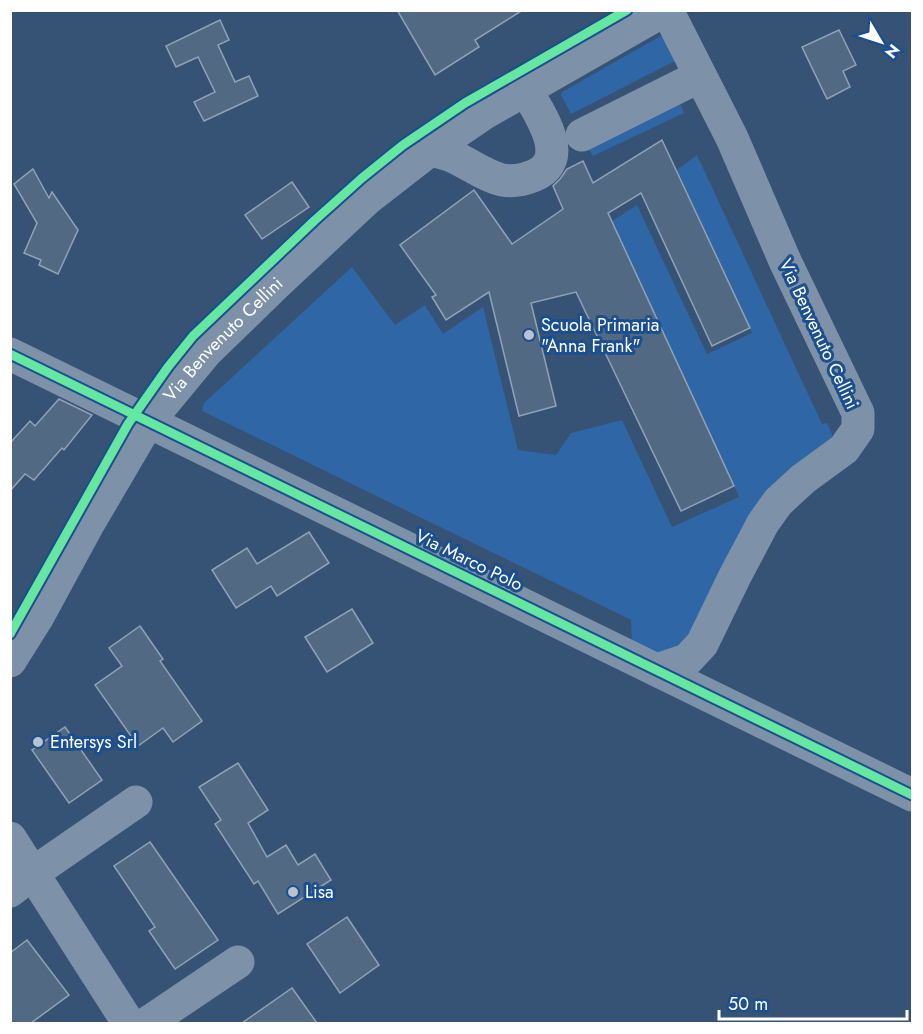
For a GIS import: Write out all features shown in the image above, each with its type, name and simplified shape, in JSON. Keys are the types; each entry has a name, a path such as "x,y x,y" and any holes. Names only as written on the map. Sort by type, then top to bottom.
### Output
{"street":[{"name":"Via Benvenuto Cellini","path":"10,661 37,618 87,526 148,422 206,352 367,199 430,150 483,114 666,10 732,138 785,261 858,413 858,429 844,449 826,461 778,502 748,549 702,644 687,660 657,670"},
{"path":"582,135 700,76"},
{"path":"430,150 454,156 501,180 515,181 537,174 548,165 552,156 552,144 549,131 526,90"},
{"name":"Via Marco Polo","path":"10,354 912,795"},
{"path":"22,882 136,802"},
{"path":"10,838 22,882 129,1023"},
{"path":"146,1023 237,962"}],"shaded area":[{"path":"666,33 679,59 571,114 561,95 562,92"},
{"path":"680,104 684,113 593,156 588,149"},
{"name":"Scuola Primaria \"Anna Frank\"","path":"697,155 822,424 827,423 834,439 689,642 662,656 632,644 631,620 202,411 204,403 352,267 395,325 425,305 443,334 483,307 518,450 556,455 571,433 622,420 672,527 739,497 612,221 637,205 707,354 752,333 677,170"}],"building":[{"path":"397,10 523,10 475,40 479,47 435,75"},
{"path":"220,20 229,40 218,45 235,82 249,76 258,96 204,121 194,102 215,92 198,57 176,67 166,46"},
{"path":"839,30 856,65 843,71 850,87 827,99 802,47"},
{"path":"662,140 750,328 712,346 641,193 608,213 734,486 681,511 576,292 531,303 556,406 519,416 489,292 446,320 432,297 436,295 400,245 474,190 512,244 563,209 553,186 567,169 583,161 593,183"},
{"path":"33,169 49,198 52,192 78,230 58,274 39,265 41,260 24,253 37,223 14,184"},
{"path":"292,182 309,207 262,239 245,215"},
{"path":"59,399 92,415 64,450 62,448 34,480 25,474 10,491 10,443 30,421 35,426"},
{"path":"309,532 329,563 277,596 271,586 236,608 212,570 247,548 257,564"},
{"path":"352,609 373,643 327,672 305,637"},
{"path":"140,626 163,659 160,661 202,721 173,742 163,728 138,746 95,685 122,666 109,648"},
{"path":"65,727 102,780 69,803 32,750"},
{"path":"238,763 268,810 248,823 267,857 286,845 298,865 315,854 331,880 278,914 258,881 254,884 215,824 221,820 199,787"},
{"path":"150,842 218,940 175,969 149,931 155,927 114,866"},
{"path":"347,917 379,965 340,993 307,944"},
{"path":"27,940 69,995 31,1023 10,1023 10,953"},
{"path":"292,988 317,1023 242,1023"}],"cycle path":[{"path":"10,634 128,424 193,336 314,221 403,145 465,103 627,10"},
{"path":"10,354 912,795"}],"place":[{"name":"Scuola Primaria \"Anna Frank\"","path":"529,335"},
{"name":"Entersys Srl","path":"38,742"},
{"name":"Lisa","path":"293,892"}]}
